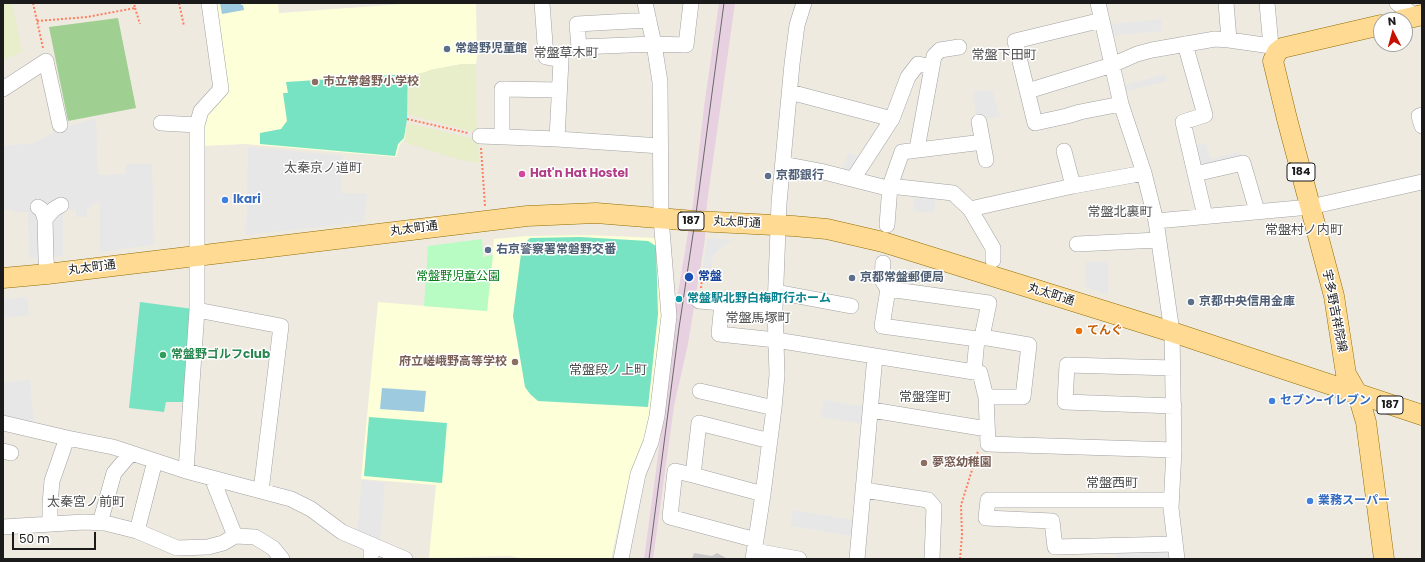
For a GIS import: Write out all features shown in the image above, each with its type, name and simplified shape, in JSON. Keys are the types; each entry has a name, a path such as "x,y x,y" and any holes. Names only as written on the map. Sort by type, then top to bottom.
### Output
{"main road":[{"path":"1274,49 1373,27"},
{"name":"宇多野吉祥院線","path":"1274,49 1273,61 1334,296 1346,374 1358,395 1366,422 1384,559"},
{"name":"丸太町通","path":"3,278 527,216 596,213 827,229 882,242 1172,332 1422,415"}],"street":[{"path":"186,471 198,310 196,124 201,111 221,89 209,3"},
{"path":"542,3 546,57 561,60 557,139"},
{"path":"621,559 638,474 651,442 657,416 669,316 661,218 660,82 645,3"},
{"path":"649,20 577,24 579,48 654,44 686,45 691,3"},
{"path":"755,550 770,441 777,375 775,308 779,203 792,64 798,25 804,3"},
{"path":"1098,3 1120,104 1144,173 1156,221 1172,332 1174,406 1172,500 1176,552 1055,547 1052,521 986,518 988,500 1172,500"},
{"path":"1226,3 1229,40"},
{"path":"1028,91 1112,65 1137,54 1185,44 1215,39 1229,40 1274,49 1267,3"},
{"path":"1397,3 1407,12"},
{"path":"1102,20 1016,41 1035,123 1120,104"},
{"path":"1185,44 1205,115 1183,122 1205,216"},
{"path":"917,149 934,56 940,50 959,47"},
{"path":"3,89 46,61 60,125"},
{"path":"853,179 892,119 908,77 918,64 932,67"},
{"path":"502,137 502,89 559,90"},
{"path":"790,92 892,119"},
{"path":"1422,115 1419,116 1422,126"},
{"path":"979,122 986,160"},
{"path":"161,123 196,124"},
{"path":"480,136 557,139 661,146"},
{"path":"887,225 890,186 902,152 982,142"},
{"path":"1064,151 1073,186"},
{"path":"1195,174 1243,163 1257,211"},
{"path":"783,164 883,186 953,193 970,209 993,248 993,260"},
{"path":"970,209 1073,186 1144,173"},
{"path":"1156,221 1310,206 1422,182"},
{"path":"47,274 42,213 61,205"},
{"path":"1077,244 1158,240"},
{"path":"884,263 882,280 888,289 882,326 1029,345 1023,397 986,397"},
{"path":"888,289 988,298 974,372"},
{"path":"776,292 851,306"},
{"path":"700,301 775,308"},
{"path":"722,304 719,334 776,340 980,373 986,397 986,429 988,444 1174,450"},
{"path":"198,310 281,326 261,491"},
{"path":"858,559 876,356"},
{"path":"1173,368 1067,365 1065,402 1174,406"},
{"path":"700,391 774,408"},
{"path":"872,410 986,429"},
{"path":"3,423 113,447 186,471 300,502 371,552 405,559"},
{"path":"694,475 699,423 770,441"},
{"path":"50,524 52,481 67,438"},
{"path":"100,523 114,473 132,453"},
{"path":"137,531 155,461"},
{"path":"763,494 675,471 670,517 755,550 799,559"},
{"path":"212,478 236,536"},
{"path":"864,490 928,500 934,507 932,559"},
{"path":"3,527 84,522 100,523 137,531 177,548 208,547 223,543 236,536 255,537 273,548 282,559"}],"path":[{"path":"33,3 46,61"},
{"path":"134,3 140,24"},
{"path":"179,3 184,26"},
{"path":"37,21 87,17 135,8"},
{"path":"407,119 480,136 486,220"},
{"path":"700,301 703,271"},
{"path":"960,559 962,505 978,450 988,444"}],"shaded area":[{"path":"3,3 12,3 22,52 3,60"},
{"name":"市立常磐野小学校","path":"211,3 278,3 279,13 417,3 476,3 476,64 462,64 430,70 409,76 405,139 400,144 396,157 245,144 203,146 203,113 223,89"},
{"path":"719,3 735,3 707,203 705,239 688,344 674,406 653,559 644,559 666,397 674,316 693,204 704,107"},
{"path":"1161,19 1162,31 1112,36 1111,24"},
{"path":"462,64 476,64 477,133 407,114 409,76 430,70"},
{"path":"1165,74 1167,81 1124,92 1122,86"},
{"path":"992,90 1000,117 976,119 973,92"},
{"path":"96,118 98,175 126,174 126,164 152,164 154,245 100,252 100,203 91,204 91,209 87,209 87,217 76,217 76,209 63,210 63,256 29,259 28,212 3,210 3,146 35,143 60,129"},
{"path":"407,123 478,140 479,163 457,159 405,142"},
{"path":"1206,143 1210,159 1240,152 1241,160 1198,170 1192,147"},
{"path":"248,147 343,156 341,193 367,194 364,222 246,235"},
{"path":"848,153 862,158 851,174 842,171"},
{"path":"915,192 936,194 934,213 913,211"},
{"name":"府立嵯峨野高等学校","path":"589,235 656,238 664,315 648,434 627,487 611,559 527,559 509,556 429,558 436,485 361,479 378,302 487,311 494,239 527,236"},
{"path":"707,238 731,240 713,255 711,272 703,271"},
{"path":"1108,261 1108,295 1085,287 1085,262"},
{"path":"27,297 29,315 3,318 3,299"},
{"path":"30,380 34,428 3,419 3,382"},
{"path":"824,400 866,407 863,424 821,417"},
{"path":"362,480 385,483 380,543 357,535"},
{"path":"793,510 854,520 852,536 791,526"},
{"path":"1116,547 1172,547 1173,559 1116,559"},
{"path":"694,553 712,556 717,553 728,559 692,559"}],"green space":[{"path":"118,18 136,108 68,121 49,27"},
{"path":"408,74 407,119 404,138 398,144 395,156 260,144 260,133 281,129 287,121 283,93 288,93 286,82"},
{"path":"580,237 648,241 656,246 658,314 648,407 538,401 525,387 513,316 522,246 530,238"},
{"name":"常盤野児童公園","path":"482,239 483,257 493,255 487,311 424,306 428,246"},
{"name":"常盤野ゴルフclub","path":"140,302 193,309 188,402 166,402 164,412 129,408"},
{"path":"369,417 447,423 442,483 364,476"}],"water":[{"path":"220,3 241,3 244,10 222,14"},
{"path":"382,388 426,391 424,412 380,409"}],"tram line":[{"path":"649,559 724,3"}],"place":[{"name":"常磐野児童館","path":"447,49"},
{"name":"市立常磐野小学校","path":"315,82"},
{"name":"Hat'n Hat Hostel","path":"522,174"},
{"name":"京都銀行","path":"768,176"},
{"name":"Ikari","path":"225,200"},
{"name":"右京警察署常磐野交番","path":"488,250"},
{"name":"常盤","path":"689,277"},
{"name":"京都常盤郵便局","path":"852,278"},
{"name":"常盤駅北野白梅町行ホーム","path":"679,299"},
{"name":"京都中央信用金庫","path":"1191,302"},
{"name":"てんぐ","path":"1079,331"},
{"name":"常盤野ゴルフclub","path":"163,355"},
{"name":"府立嵯峨野高等学校","path":"515,362"},
{"name":"セブン-イレブン","path":"1272,401"},
{"name":"夢窓幼稚園","path":"924,463"},
{"name":"業務スーパー","path":"1310,501"}],"district":[{"name":"常盤草木町","path":"566,54"},
{"name":"常盤下田町","path":"1004,56"},
{"name":"太秦京ノ道町","path":"323,169"},
{"name":"常盤北裏町","path":"1120,213"},
{"name":"常盤村ノ内町","path":"1304,231"},
{"name":"常盤馬塚町","path":"758,319"},
{"name":"常盤段ノ上町","path":"608,371"},
{"name":"常盤窪町","path":"925,398"},
{"name":"常盤西町","path":"1112,484"},
{"name":"太秦宮ノ前町","path":"86,503"}]}
